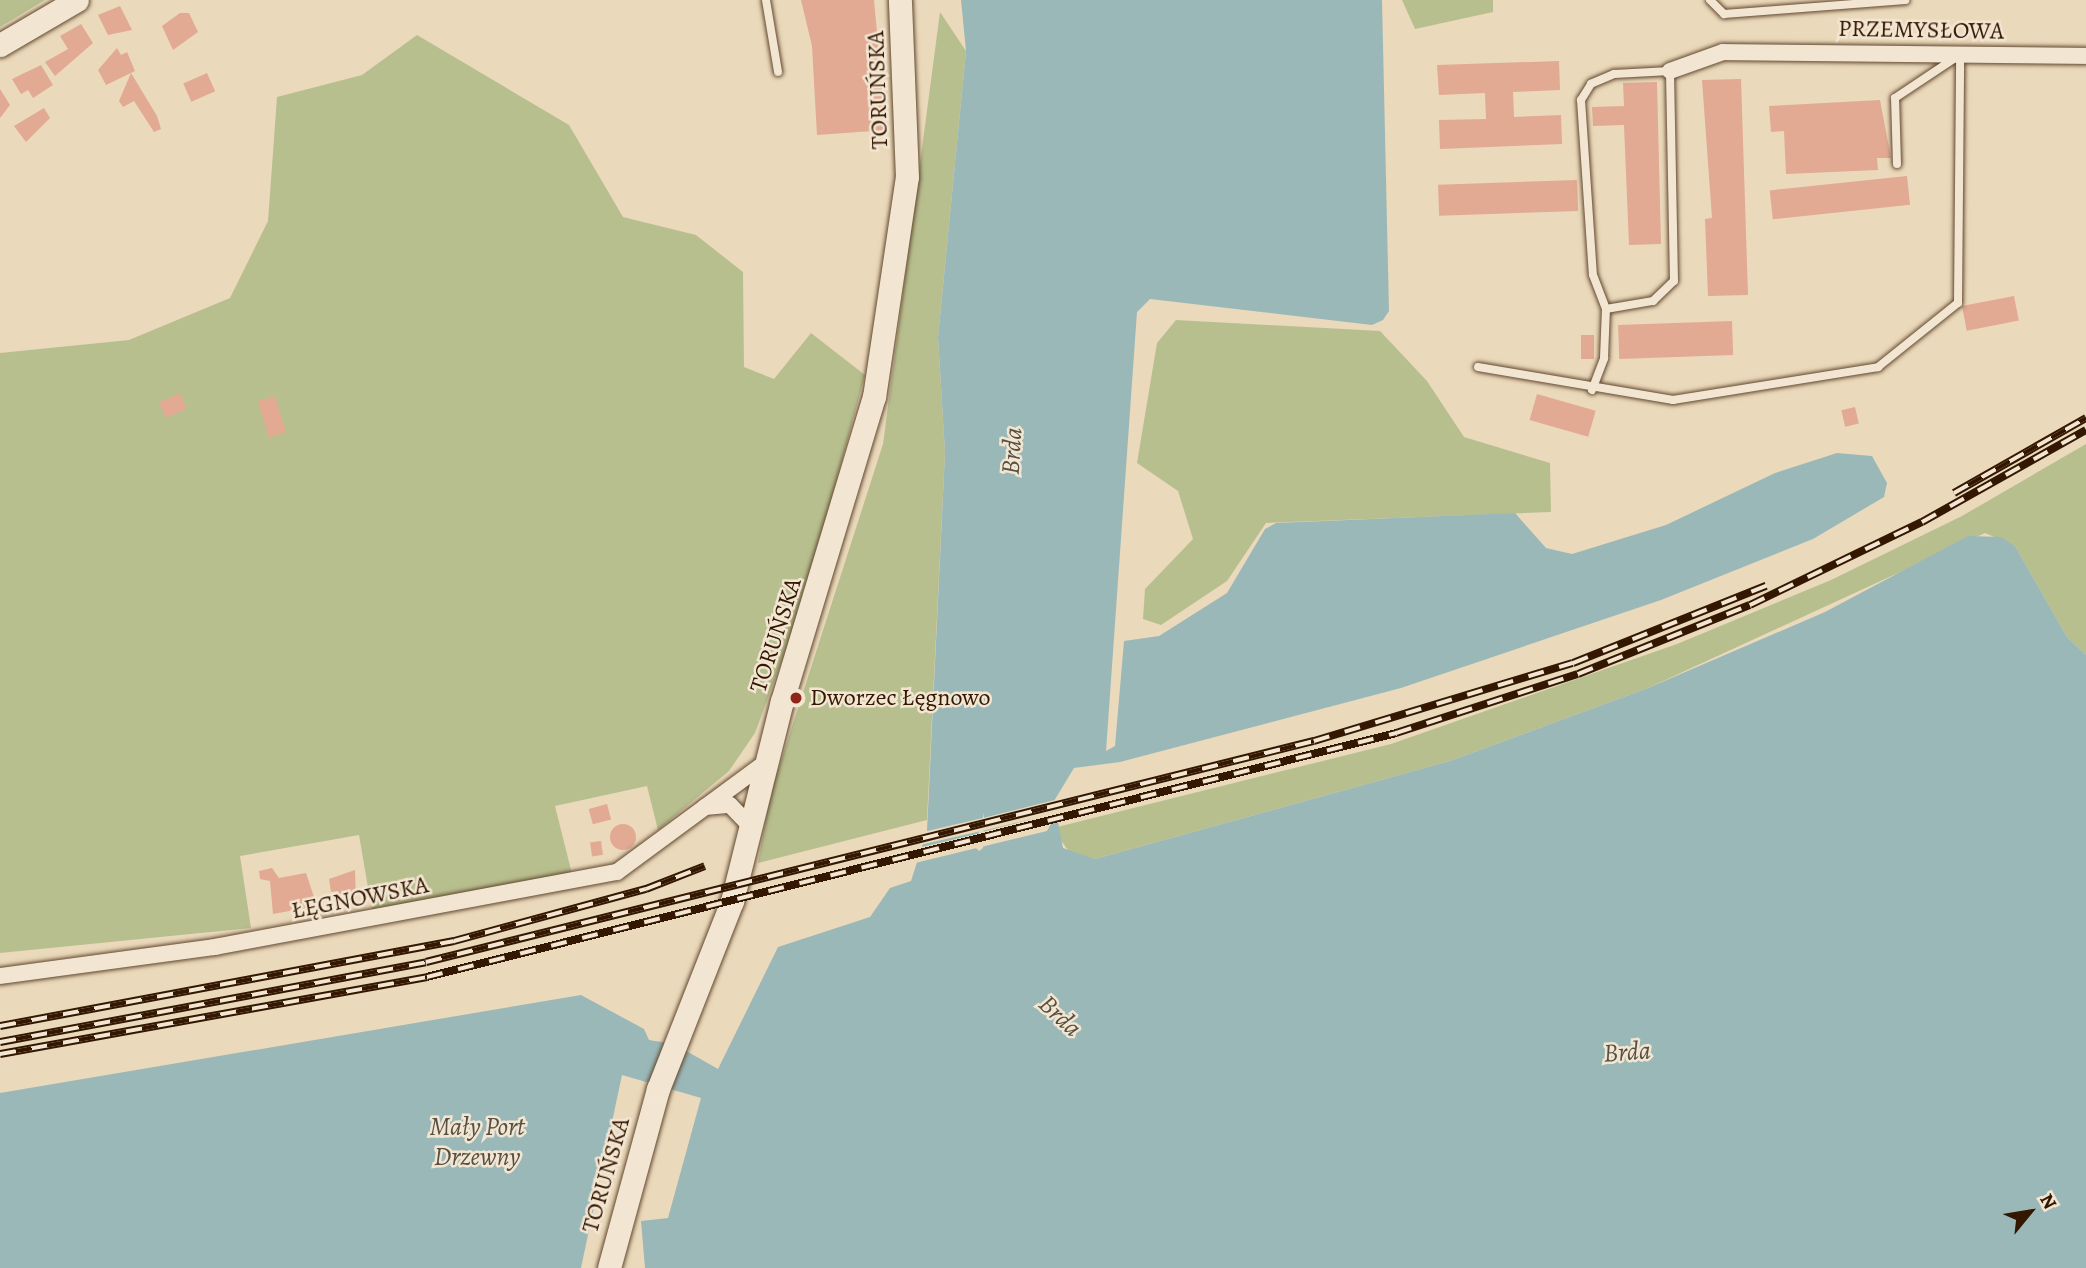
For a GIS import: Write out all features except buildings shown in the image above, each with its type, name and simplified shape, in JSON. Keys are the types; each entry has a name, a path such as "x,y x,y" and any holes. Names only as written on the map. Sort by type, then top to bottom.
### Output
{"street":[{"path":"0,45 77,0"},
{"name":"TORUŃSKA","path":"609,1268 658,1089 674,1044 709,970 766,762 863,443 885,344 907,177 900,0"},
{"name":"PRZEMYSŁOWA","path":"1670,71 1712,54 1755,51 2086,56"},
{"name":"ŁĘGNOWSKA","path":"0,976 215,947 587,880 626,868 766,762"},
{"path":"705,807 730,805 750,825"}],"lane":[{"path":"766,0 778,72"},
{"path":"1710,0 1724,14 1807,4 1905,0"},
{"path":"1897,164 1895,98 1960,54"},
{"path":"1478,367 1592,390 1706,398 1878,367 1913,334 1949,315 1958,303 1960,54"},
{"path":"1592,390 1604,358 1606,309 1593,275 1581,100 1591,84 1614,74 1670,71 1674,281 1653,301 1606,309"}],"green space":[{"path":"0,0 45,0 0,27"},
{"path":"1402,0 1493,0 1493,12 1415,29"},
{"path":"940,12 966,51 938,337 945,453 927,820 758,863 771,792 883,444"},
{"path":"417,35 569,125 623,217 696,235 743,272 744,367 774,379 811,333 865,375 805,598 755,733 729,771 658,830 647,786 555,806 572,874 372,911 359,835 240,856 251,928 0,953 0,353 129,340 230,298 268,221 277,97 362,75"},
{"path":"1176,320 1380,331 1427,381 1464,437 1550,463 1551,512 1266,523 1227,581 1161,625 1143,619 1145,589 1193,539 1178,491 1137,463 1157,343"},
{"path":"2086,444 2086,655 2067,637 2015,546 1985,533 1648,688 1450,761 1095,859 1072,856 1058,836 1057,827 1391,744 1677,644 1831,580 1962,516"}],"water":[{"path":"961,0 1382,0 1389,311 1383,320 1372,325 1150,299 1137,312 1106,751 1115,746 1124,641 1159,636 1227,593 1265,529 1276,523 1515,513 1546,548 1572,554 1666,525 1775,473 1837,453 1872,456 1887,483 1884,497 1813,539 1661,600 1401,688 1120,762 1074,768 1054,801 1063,848 1095,859 1450,761 1648,688 1825,612 1968,536 2001,537 2015,546 2067,637 2086,655 2086,1268 645,1268 641,1221 668,1218 701,1098 622,1075 581,1268 0,1268 0,1093 581,995 644,1029 649,1040 674,1044 718,1069 778,947 870,917 890,888 911,881 927,831 945,453 938,337 966,51","holes":["984,813 983,848 979,851 975,847"]}],"pier":[{"path":"1055,800 1057,813 1047,831 915,863 918,848 981,833 980,847 982,832 1044,816 982,831 983,818"},
{"path":"983,818 981,831 920,845 923,832"}],"railway":[{"path":"1954,493 2086,418"},
{"path":"0,1054 427,977 1396,733 1578,674 1750,605 1922,522 2086,430"},
{"path":"0,1042 426,962 1314,741 1573,663 1766,586"},
{"path":"0,1026 454,941 646,889 705,866"}],"place":[{"name":"Dworzec Łęgnowo","path":"796,698"}],"water label":[{"name":"Brda","path":"1012,451"},
{"name":"Brda","path":"1060,1016"},
{"name":"Brda","path":"1627,1052"},
{"name":"Mały Port Drzewny","path":"477,1142"}]}
